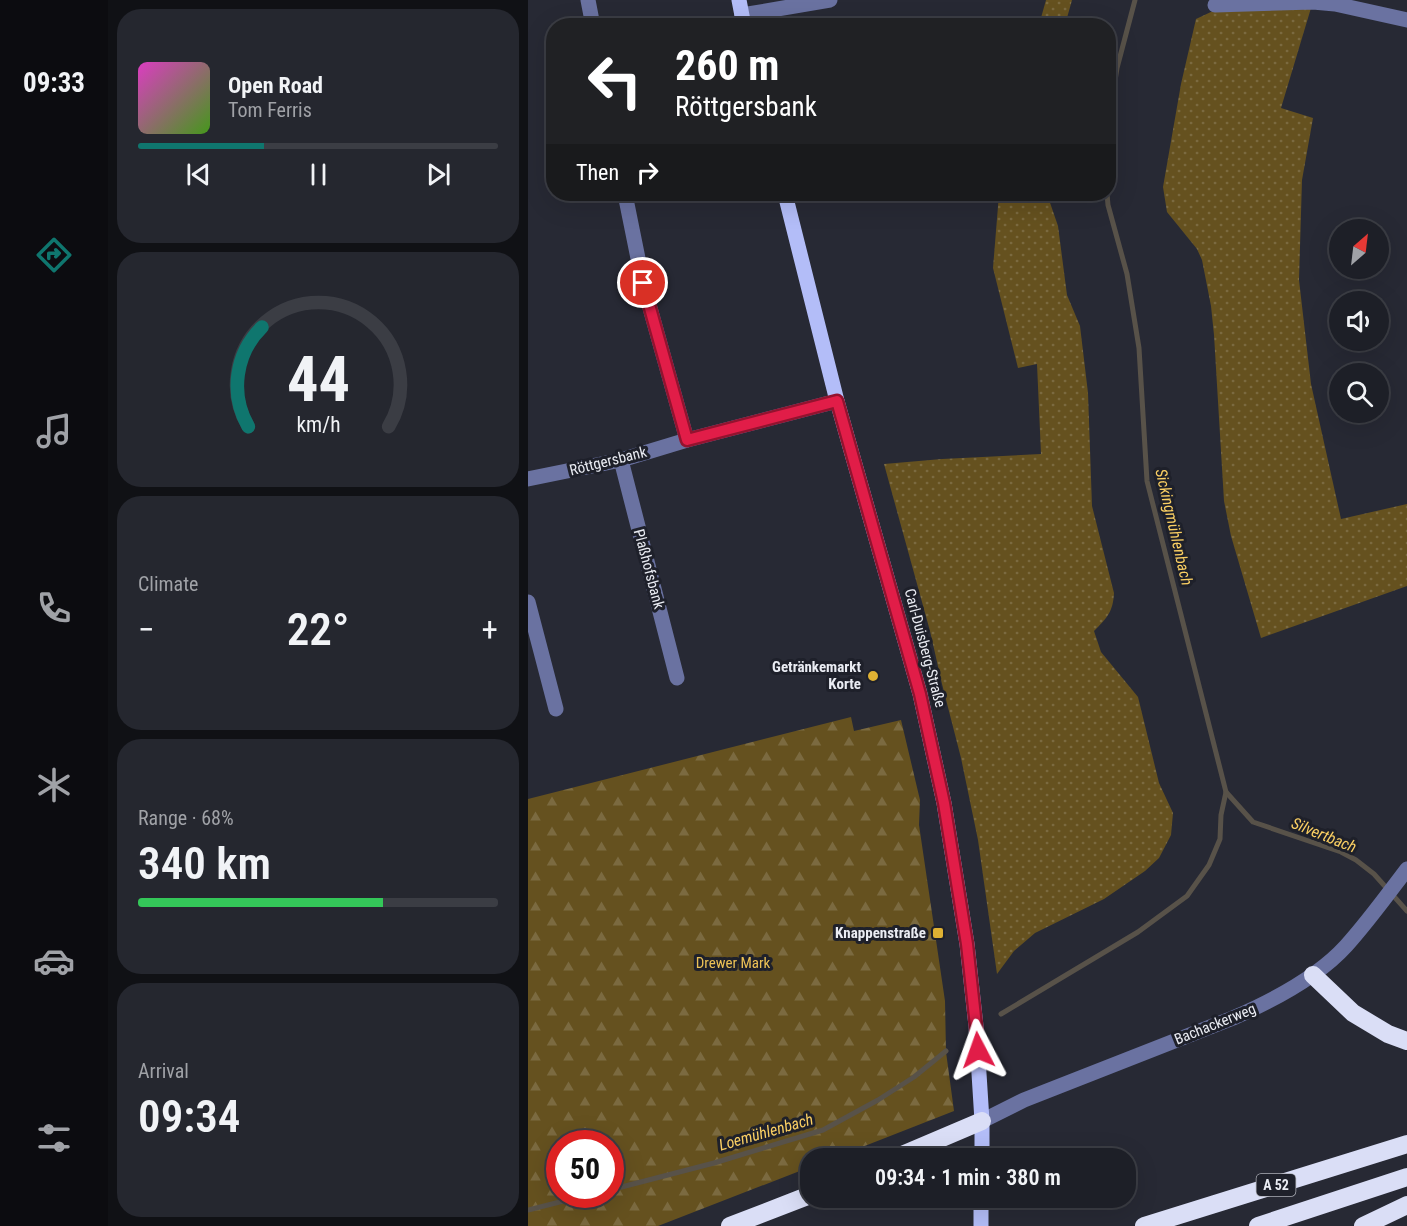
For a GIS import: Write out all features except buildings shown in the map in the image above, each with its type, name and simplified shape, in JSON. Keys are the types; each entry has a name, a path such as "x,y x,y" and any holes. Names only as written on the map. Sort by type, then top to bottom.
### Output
{"highway":[{"path":"1313,975 1353,1013 1388,1034 1407,1041"},
{"path":"919,1148 982,1121"},
{"name":"A 52","path":"1144,1226 1407,1144"},
{"name":"A 52","path":"1258,1226 1407,1178"},
{"path":"730,1226 800,1199"},
{"path":"1363,1226 1407,1205"}],"main road":[{"name":"Carl-Duisberg-Straße","path":"787,201 837,401 920,694 944,803 967,944 976,1026 982,1148"},
{"path":"981,1208 981,1226"}],"street":[{"path":"588,0 591,18"},
{"path":"742,14 830,0"},
{"path":"1215,5 1334,2 1407,20"},
{"path":"626,201 643,283 687,440"},
{"name":"Röttgersbank","path":"528,479 621,460 687,440 837,401"},
{"name":"Plaßhofsbank","path":"621,460 677,678"},
{"path":"528,602 556,709"},
{"name":"Bachackerweg","path":"982,1121 1024,1100 1233,1018 1260,1006 1313,975 1346,947 1406,871"}],"green space":[{"path":"1046,0 1072,0 1067,18 1041,18"},
{"path":"1311,8 1281,108 1313,118 1302,180 1299,280 1311,384 1341,519 1407,504 1407,586 1261,638 1231,536 1224,501 1214,335 1202,260 1197,249 1167,212 1163,187 1181,84 1196,19 1213,11"},
{"path":"998,201 1049,201 1058,226 1067,295 1080,326 1088,393 1092,506 1114,593 1109,614 1094,631 1101,652 1138,697 1159,783 1173,813 1171,835 1159,858 1145,871 1104,899 1035,933 1014,951 997,974 978,840 961,758 930,631 884,464 1041,454 1037,364 1018,368 993,268"},
{"name":"Drewer Mark","path":"851,717 854,731 901,720 920,800 919,825 945,1001 946,1052 954,1111 860,1148 800,1148 800,1171 658,1226 528,1226 528,799"}],"waterway":[{"name":"Sickingmühlenbach","path":"1116,74 1135,0"},
{"name":"Sickingmühlenbach","path":"1001,1014 1138,932 1187,896 1209,865 1220,839 1221,815 1226,792 1147,481 1139,348 1127,274 1108,201"},
{"name":"Silvertbach","path":"1226,792 1253,822 1341,852 1356,860 1374,874 1407,911"},
{"name":"Loemühlenbach","path":"624,1186 714,1163 823,1130 914,1077 946,1051"},
{"name":"Loemühlenbach","path":"528,1210 546,1205"}],"place":[{"name":"Getränkemarkt Korte","path":"873,676"},
{"name":"Knappenstraße","path":"938,933"}],"route":[{"path":"643,283 687,440 837,401 920,694 944,803 967,944 978,1050"}]}
